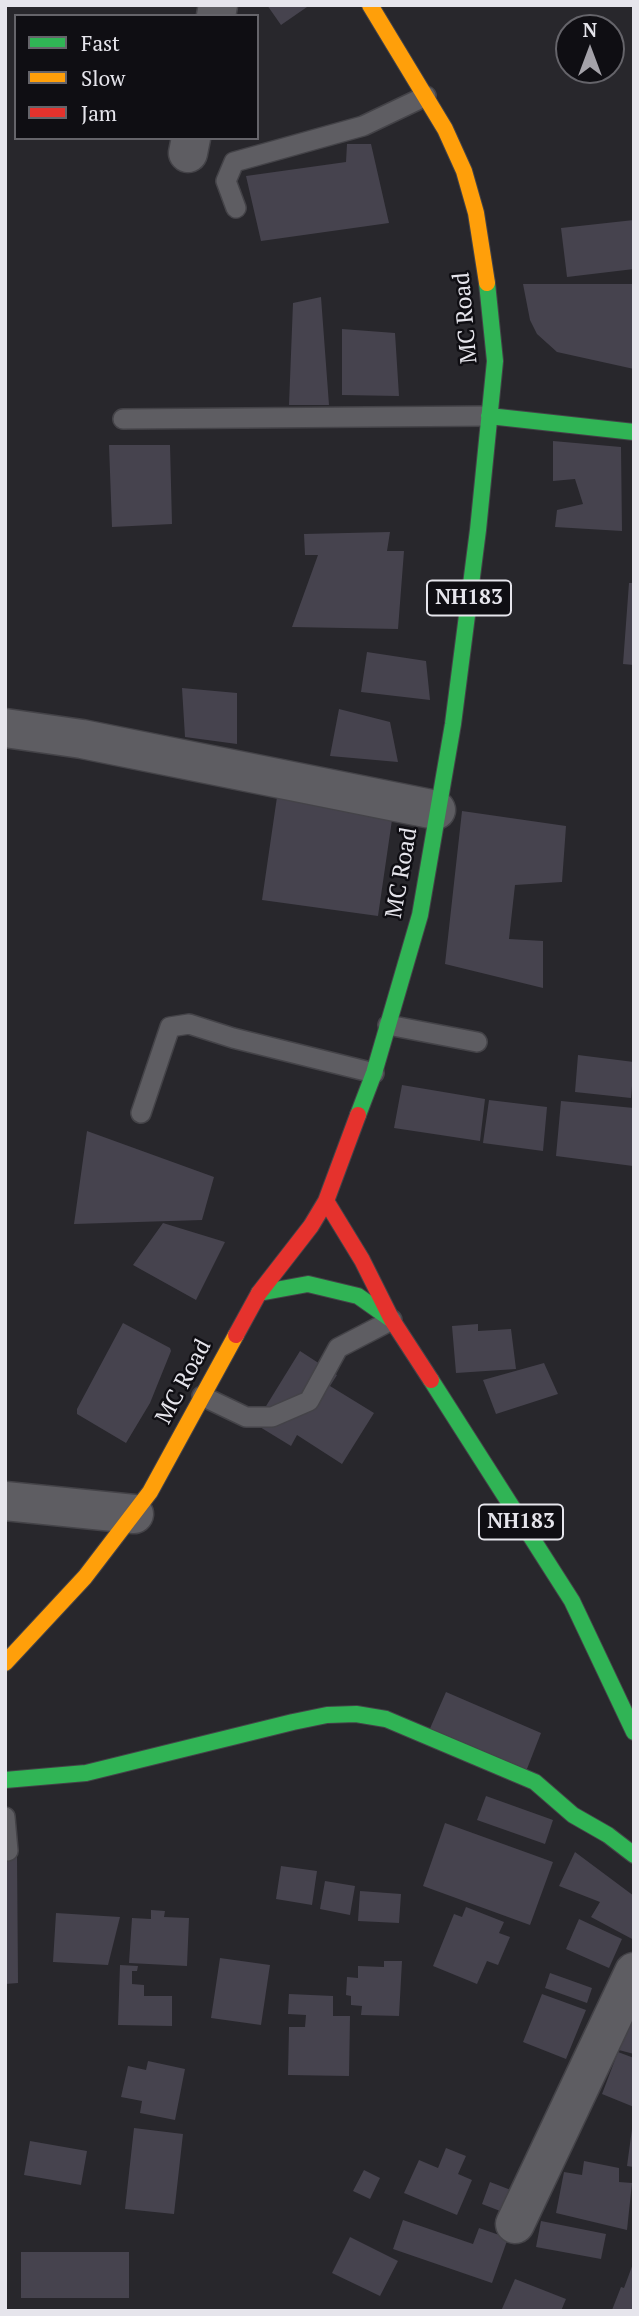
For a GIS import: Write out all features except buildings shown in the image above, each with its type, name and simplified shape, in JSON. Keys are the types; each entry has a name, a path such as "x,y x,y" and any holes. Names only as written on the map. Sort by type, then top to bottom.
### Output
{"main road":[{"name":"MC Road","path":"5,1663 85,1577 150,1492 259,1293 311,1226 326,1201 374,1073 420,915 436,810 453,724 495,360 487,279 476,213 464,171 426,96 370,5"},
{"path":"489,416 634,432"},
{"path":"326,1201 362,1260 392,1320"},
{"name":"NH183","path":"259,1293 308,1284 358,1296 392,1320 572,1601 634,1732"},
{"path":"5,1780 86,1773 293,1722 327,1715 356,1714 386,1719 535,1782 573,1815 608,1835 634,1855"}],"street":[{"path":"5,728 82,739 436,810"},
{"path":"5,1501 134,1514"},
{"path":"515,2224 634,1972"}],"lane":[{"path":"236,208 226,181 234,162 363,126 426,96"},
{"path":"123,419 489,416"},
{"path":"141,1113 170,1027 180,1025 190,1024 233,1038 374,1073"},
{"path":"388,1025 477,1042"},
{"path":"202,1396 246,1416 272,1416 309,1401 338,1348 392,1320"},
{"path":"5,1817 8,1851"}],"traffic: fast":[{"path":"358,1115 374,1073 420,915 453,724 478,530 495,361 487,283"},
{"path":"489,416 634,432"},
{"path":"259,1293 308,1284 358,1296 392,1320"},
{"path":"431,1380 572,1601 634,1732"},
{"path":"5,1780 86,1773 293,1722 327,1715 356,1714 386,1719 535,1782 573,1815 608,1835 634,1855"}],"traffic: slow":[{"path":"370,5 445,129 464,171 476,213 487,283"},
{"path":"5,1663 85,1577 150,1492 236,1335"}],"traffic: jam":[{"path":"236,1335 259,1293 311,1226 326,1201 358,1115"},
{"path":"326,1201 362,1260 392,1320 431,1380"}]}
